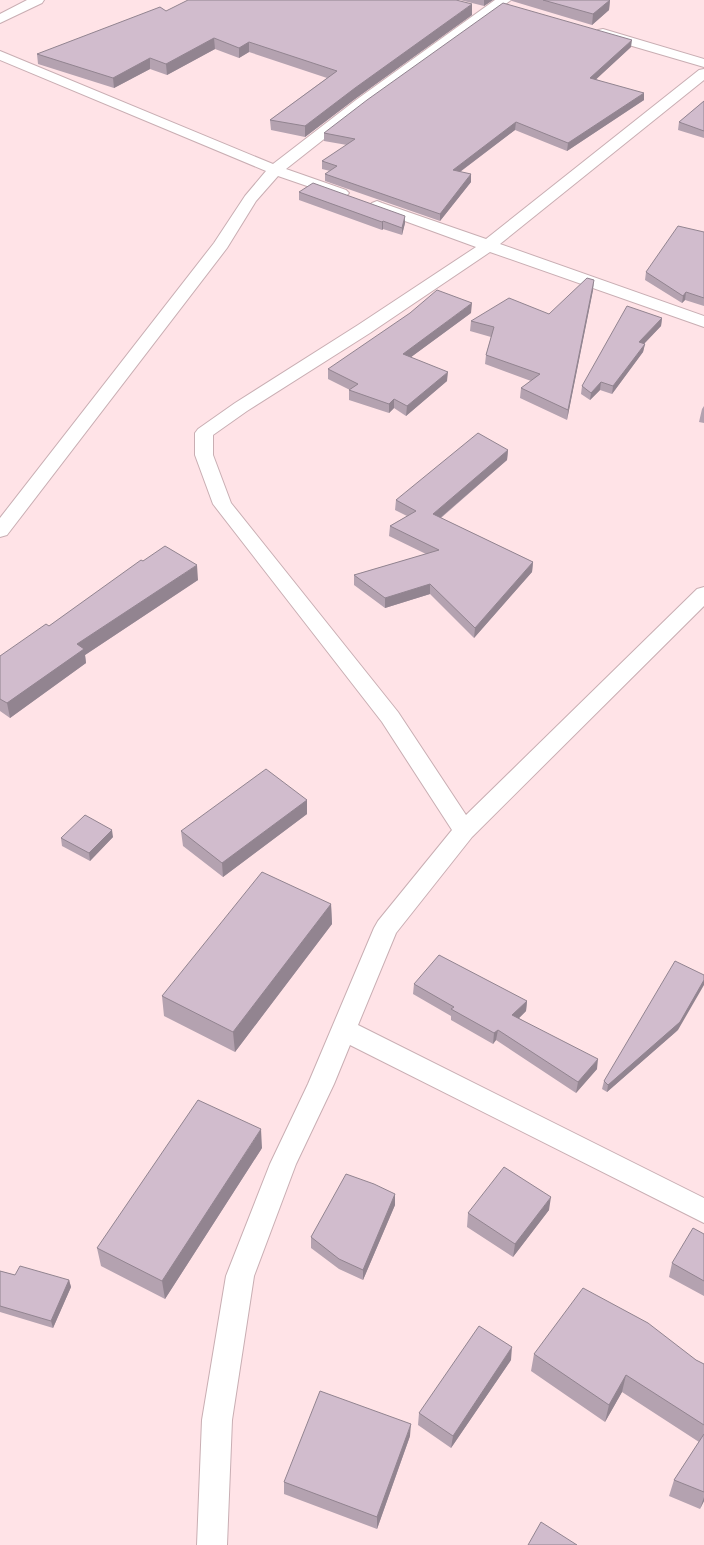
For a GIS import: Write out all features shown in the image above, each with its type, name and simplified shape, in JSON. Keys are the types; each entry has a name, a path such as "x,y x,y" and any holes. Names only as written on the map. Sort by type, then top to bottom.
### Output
{"street":[{"path":"0,19 37,0"},
{"path":"0,531 221,245 250,199 275,170 477,11 506,3"},
{"path":"591,30 704,72"},
{"path":"0,55 275,170 704,322"},
{"path":"464,830 390,717 222,504 204,455 204,433 241,407 364,329 488,246 704,72"},
{"path":"212,1545 217,1420 240,1276 283,1164 321,1084 386,928 464,830 704,594"},
{"path":"344,1030 704,1211"}],"building":[{"path":"188,0 456,0 472,4 305,126 270,120 337,71 249,42 239,48 214,38 166,64 150,58 113,78 37,54 160,7 166,11"},
{"path":"543,0 610,0 593,14"},
{"path":"503,3 632,40 590,78 644,93 568,143 516,122 453,170 471,174 440,214 325,174 337,166 322,161 355,139 324,133 367,100"},
{"path":"704,101 704,131 679,122"},
{"path":"313,183 405,216 402,228 299,192"},
{"path":"678,226 704,232 704,298 686,292 683,296 646,272"},
{"path":"587,278 594,280 568,410 521,388 540,374 486,355 494,327 471,321 509,298 549,314"},
{"path":"437,290 472,303 403,354 448,372 407,406 394,399 389,404 349,390 358,384 328,369 410,313"},
{"path":"627,306 662,318 639,342 645,344 613,386 601,382 591,393 582,386"},
{"path":"478,433 508,450 433,514 533,562 475,628 430,584 385,598 354,575 439,550 390,526 416,511 396,500"},
{"path":"165,546 197,565 77,644 84,649 7,703 0,699 0,656 46,624 49,626 141,560 143,561"},
{"path":"266,769 307,800 222,863 181,831"},
{"path":"85,815 112,830 89,853 61,838"},
{"path":"262,872 331,904 233,1032 162,996"},
{"path":"439,955 527,1001 512,1015 598,1059 578,1082 498,1030 494,1033 451,1009 454,1007 414,984"},
{"path":"675,961 704,975 704,980 680,1022 608,1085 604,1081"},
{"path":"198,1100 261,1129 162,1281 97,1248"},
{"path":"504,1167 551,1197 515,1244 468,1213"},
{"path":"346,1174 374,1184 395,1194 363,1270 339,1259 311,1237"},
{"path":"693,1228 704,1234 704,1281 672,1263"},
{"path":"20,1266 69,1280 51,1321 0,1306 0,1271 15,1275"},
{"path":"583,1288 648,1323 696,1360 704,1364 704,1425 626,1375 609,1405 534,1354"},
{"path":"479,1326 512,1347 453,1436 419,1413"},
{"path":"320,1391 411,1424 377,1517 284,1482"},
{"path":"704,1434 704,1492 674,1480"},
{"path":"541,1522 577,1545 528,1545"}]}
